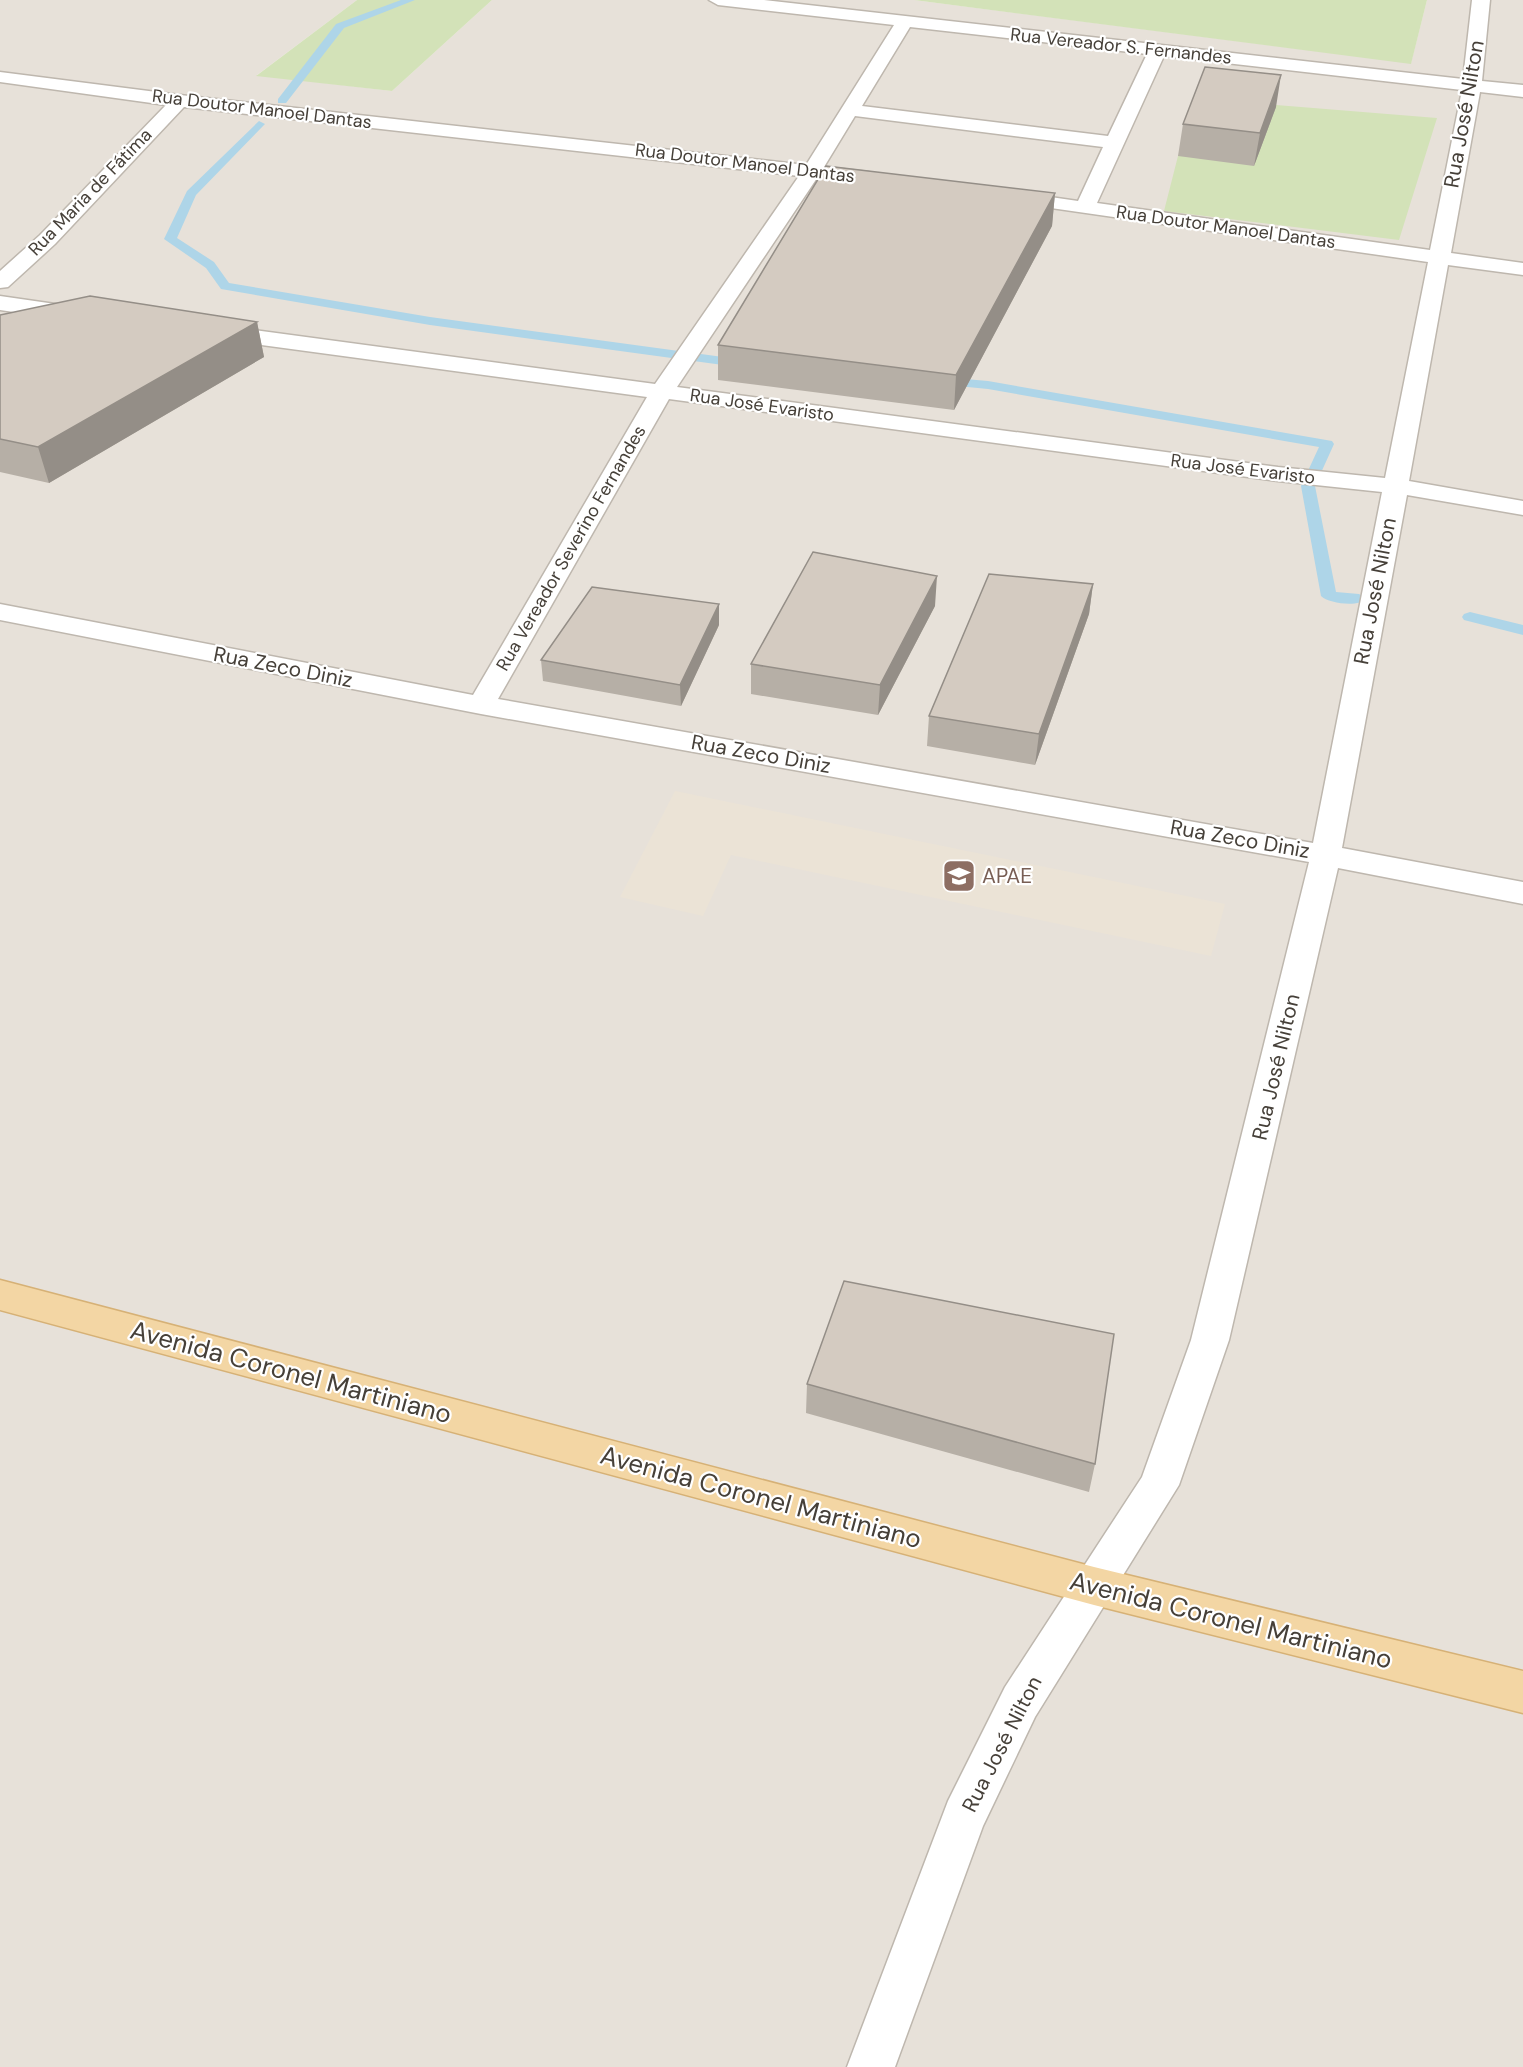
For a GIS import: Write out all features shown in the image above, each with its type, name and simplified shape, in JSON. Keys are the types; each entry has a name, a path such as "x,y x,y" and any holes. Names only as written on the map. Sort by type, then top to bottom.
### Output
{"main road":[{"name":"Avenida Coronel Martiniano","path":"0,1295 1094,1586 1523,1692"}],"street":[{"name":"Rua Vereador S. Fernandes","path":"718,0 1523,91"},
{"name":"Rua José Nilton","path":"871,2067 964,1817 1020,1702 1159,1485 1210,1340 1326,855 1472,85 1481,0"},
{"path":"812,171 905,21"},
{"path":"1085,207 1158,50"},
{"name":"Rua Doutor Manoel Dantas","path":"0,76 180,100 887,180"},
{"name":"Rua Maria de Fátima","path":"0,282 68,219 148,131 180,100"},
{"path":"850,110 1114,143"},
{"name":"Rua Vereador Severino Fernandes","path":"481,705 668,382 812,171"},
{"name":"Rua Doutor Manoel Dantas","path":"992,195 1523,269"},
{"path":"0,303 98,316"},
{"path":"0,321 28,307"},
{"name":"Rua José Evaristo","path":"192,329 668,382 1266,472 1395,486 1523,508"},
{"name":"Rua Zeco Diniz","path":"0,612 481,705 1326,855 1523,893"}],"shaded area":[{"path":"0,0 357,0 257,75 392,91 492,0 914,0 1411,63 1427,0 1523,0 1523,2067 0,2067"},
{"name":"APAE","path":"675,791 1225,904 1211,956 731,855 703,916 620,897"}],"green space":[{"path":"357,0 492,0 392,91 256,76"},
{"path":"914,0 1427,0 1411,64"},
{"path":"1200,99 1437,118 1399,240 1164,211 1178,156"}],"building":[{"path":"1205,67 1281,75 1260,133 1183,124"},
{"path":"826,166 1055,193 956,375 718,345"},
{"path":"90,296 257,322 38,447 0,439 0,315"},
{"path":"813,552 937,576 880,685 751,664"},
{"path":"989,574 1093,584 1039,734 929,716"},
{"path":"592,587 719,604 680,685 541,660"},
{"path":"844,1281 1114,1334 1095,1464 807,1384"}],"waterway":[{"path":"282,101 340,26 410,0"},
{"path":"259,124 191,194 170,239 210,265 225,286 430,321 745,364"},
{"path":"942,381 988,385 1327,444 1308,486 1329,596 1359,599"},
{"path":"1470,617 1523,630"}],"place":[{"name":"APAE","path":"959,876"}]}
